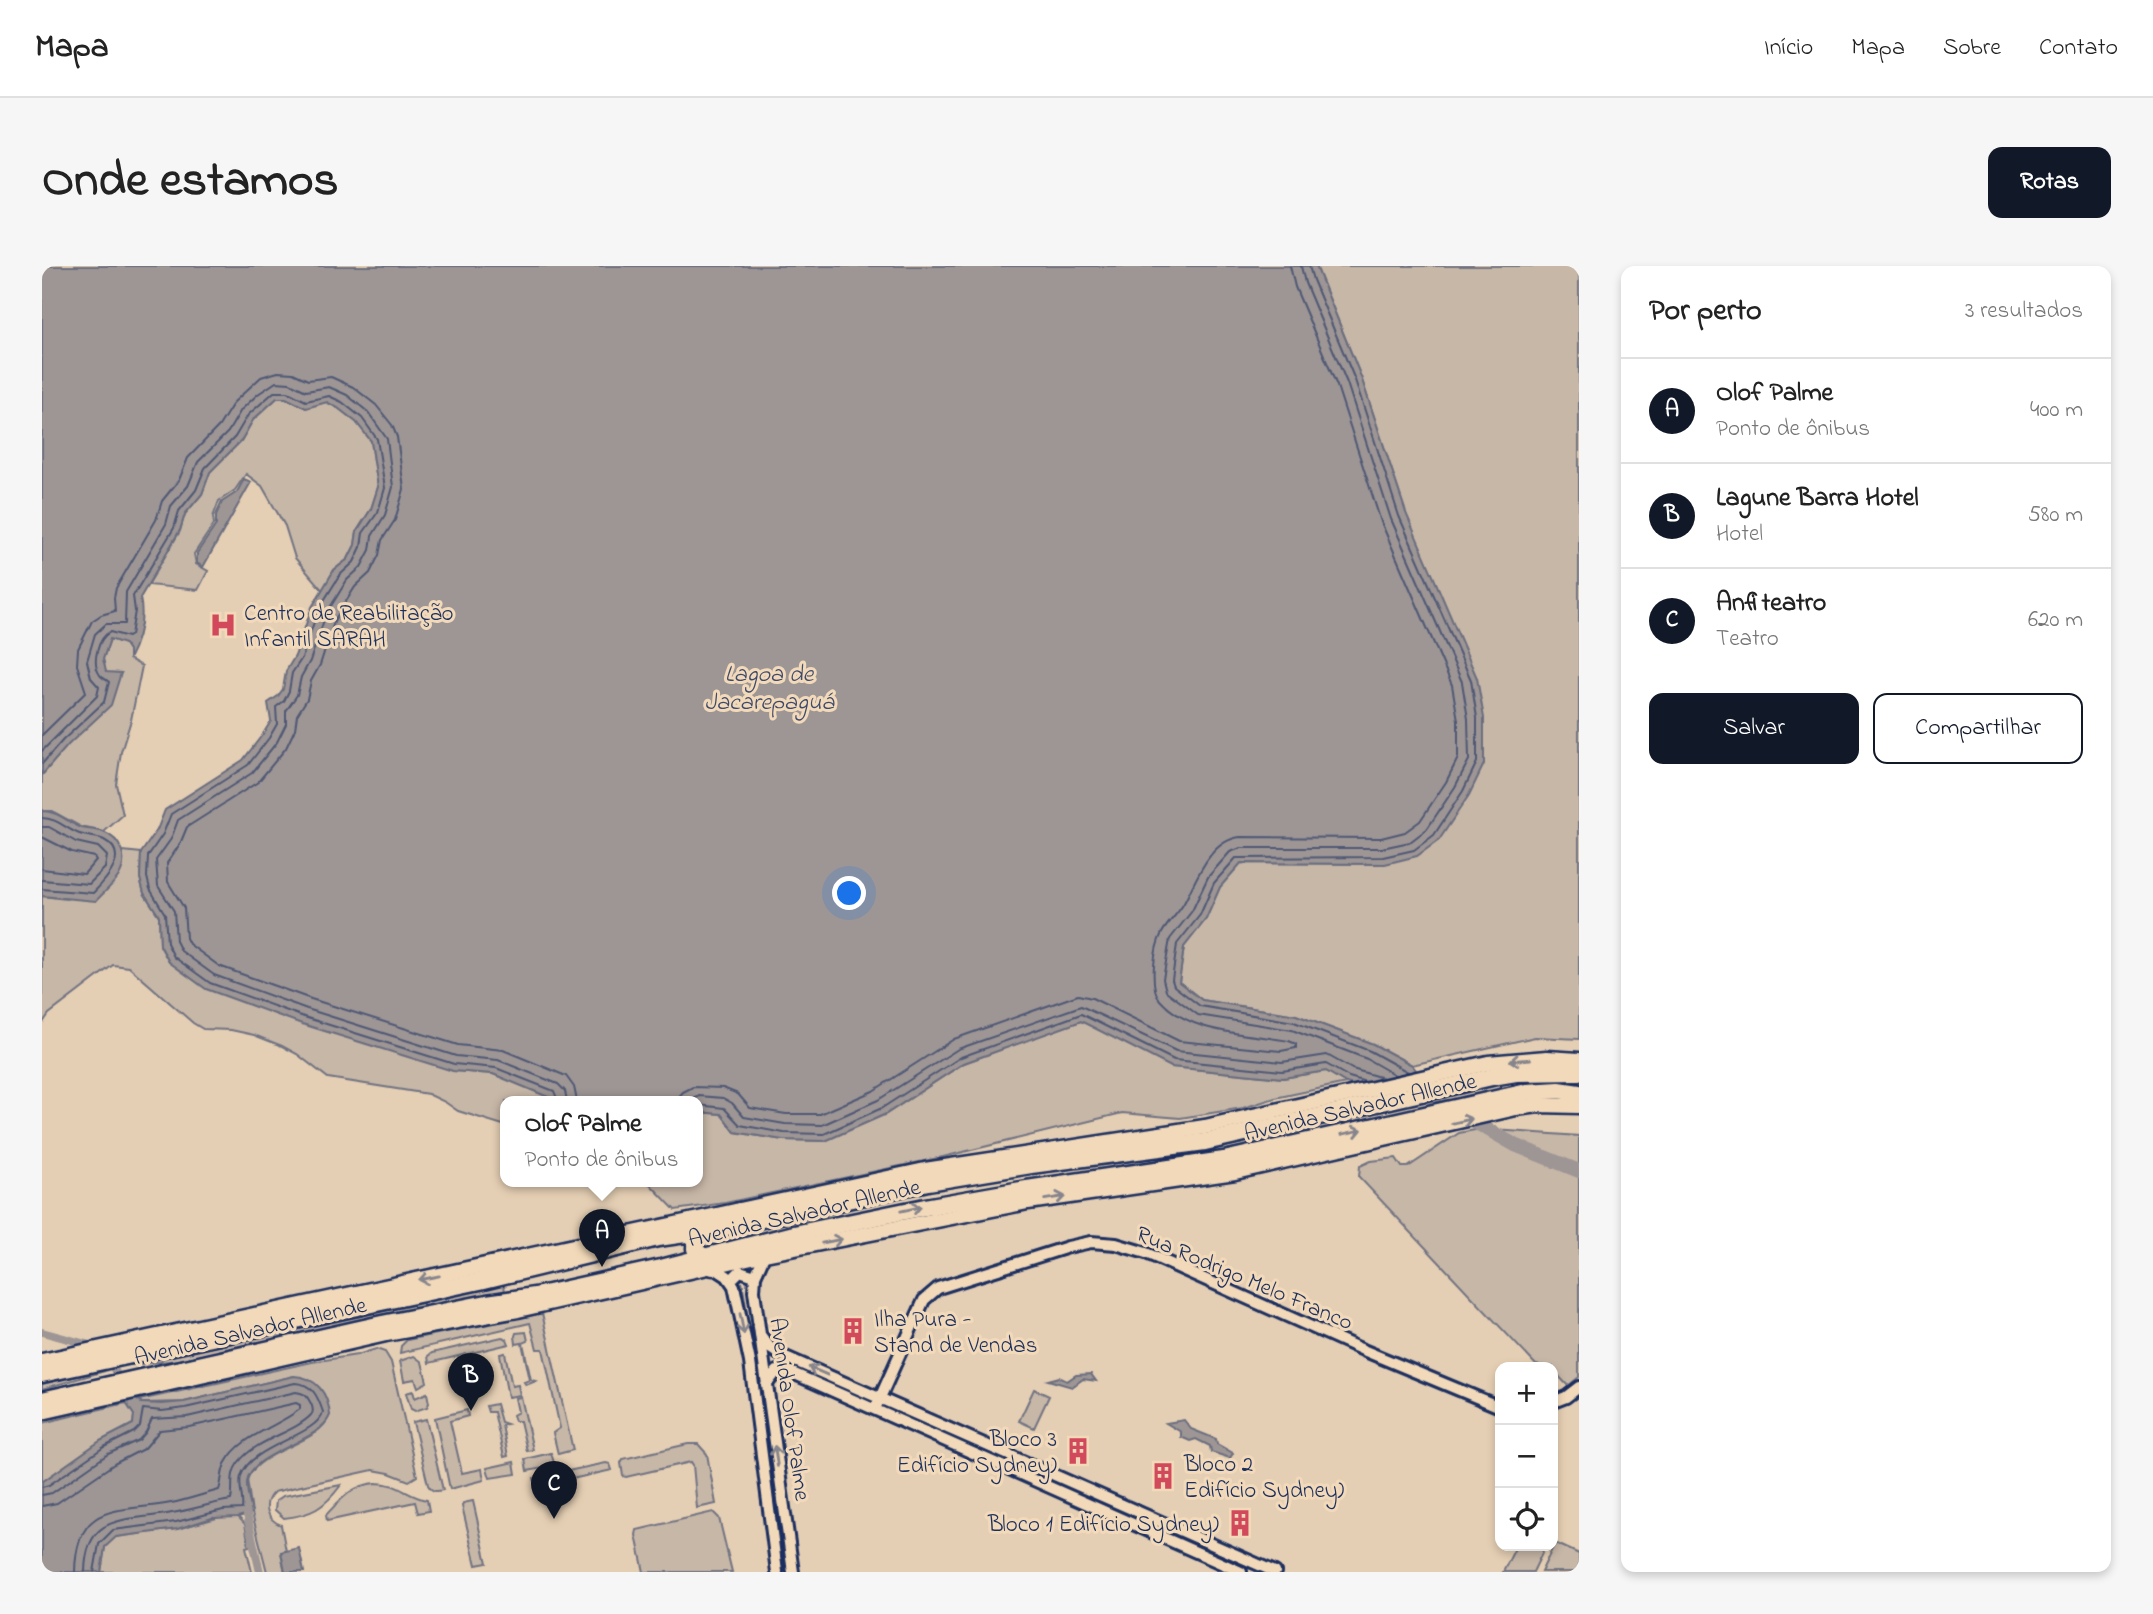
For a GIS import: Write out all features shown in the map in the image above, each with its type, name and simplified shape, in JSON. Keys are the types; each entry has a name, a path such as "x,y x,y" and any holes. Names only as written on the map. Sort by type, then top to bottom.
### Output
{"highway":[{"name":"Avenida Salvador Allende","path":"42,1374 92,1364 117,1351 928,1182 1205,1142 1259,1131 1373,1104 1464,1075 1579,1072"},
{"name":"Avenida Salvador Allende","path":"42,1400 112,1390 382,1324 708,1263 794,1234 925,1207 1062,1183 1224,1160 1499,1097 1559,1090 1579,1093"},
{"path":"1147,1137 1160,1140 1238,1130 1259,1131"},
{"path":"1144,1184 1148,1179 1319,1143 1324,1139"},
{"path":"708,1263 695,1249 699,1231 709,1223 727,1220 738,1212"},
{"path":"462,1320 475,1313 499,1308 510,1300 513,1286 502,1269"}],"main road":[{"name":"Avenida Salvador Allende","path":"502,1269 925,1170 1217,1125 1346,1095 1464,1075 1514,1060 1579,1060"},
{"name":"Avenida Salvador Allende","path":"134,1385 518,1310 708,1263 1028,1202 1235,1172 1517,1108 1539,1105 1579,1106"},
{"name":"Avenida Salvador Allende","path":"42,1361 70,1354 117,1351"},
{"name":"Avenida Salvador Allende","path":"42,1412 112,1390"}],"street":[{"name":"Rua Rodrigo Melo Franco","path":"875,1409 924,1300 933,1291 1091,1242 1116,1244 1146,1253 1495,1406"},
{"name":"Avenida Olof Palme","path":"765,1254 755,1276 754,1290 793,1572"},
{"path":"708,1263 731,1280 740,1271 755,1276"},
{"name":"Avenida Olof Palme","path":"731,1280 750,1362 777,1572"},
{"path":"761,1336 779,1354 1269,1571"},
{"path":"766,1385 777,1371 788,1371 1241,1572"},
{"path":"1558,1400 1579,1387"},
{"path":"1003,1467 1007,1454"},
{"path":"1060,1492 1066,1487 1066,1480"},
{"path":"1077,1499 1076,1492 1082,1487"}],"shaded area":[{"path":"1316,266 1579,266 1579,1039 1535,1037 1412,1065 1373,1044 1296,1015 1202,1000 1179,982 1184,947 1206,919 1220,887 1241,863 1384,864 1406,513 1361,377"},
{"path":"277,398 286,398 306,408 326,402 356,422 371,441 378,487 371,509 357,531 355,545 348,559 334,570 323,591 295,558 285,526 262,486 246,474 235,490 219,501 213,517 214,524 194,554 196,564 208,571 198,590 148,585 180,531 185,514 202,494 210,472 241,441 253,420"},
{"path":"110,639 125,644 129,650 129,659 142,666 116,784 123,815 104,832 81,827 52,811 42,811 42,775 68,745 121,673 106,673 103,659"},
{"path":"123,851 141,853 140,878 144,893 159,916 160,946 169,962 453,1071 493,1074 546,1096 500,1096 500,1124 458,1111 428,1094 328,1078 297,1054 254,1035 231,1030 203,1029 129,967 113,965 49,1014 42,1024 42,896 66,899 108,887 118,877"},
{"path":"1081,1021 1172,1067 1283,1078 1326,1071 1346,1083 1275,1098 1243,1108 1180,1118 1122,1113 943,1157 725,1203 675,1210 653,1187 703,1187 703,1112 721,1114 735,1132 783,1140 825,1141 886,1114 964,1063"},
{"path":"1480,1129 1579,1136 1579,1377 1568,1386 1558,1375 1558,1362 1533,1362 1359,1177 1360,1166 1371,1161 1396,1158 1402,1167 1408,1167 1459,1133"},
{"path":"504,1284 505,1293 387,1315 179,1360 130,1365"},
{"path":"542,1313 573,1450 558,1454 553,1433 560,1428 543,1349 537,1349 530,1323 400,1353 401,1346 407,1340"},
{"path":"526,1332 528,1341 523,1343 531,1380 536,1381 526,1385 524,1382 530,1380 522,1343 516,1344 515,1336 516,1333"},
{"path":"502,1337 507,1339 509,1344 429,1363 428,1356 432,1353"},
{"path":"376,1349 385,1352 391,1362 417,1476 409,1481 373,1470 274,1492 268,1501 267,1510 272,1519 281,1525 286,1551 281,1552 285,1572 267,1572 252,1513 247,1479 265,1460 315,1433 330,1415 294,1376 184,1402 141,1403 140,1400"},
{"path":"505,1353 512,1386 518,1385 520,1395 508,1397 500,1354"},
{"path":"414,1356 422,1362 427,1382 418,1387 415,1379 404,1381 400,1361"},
{"path":"105,1371 42,1389 42,1384"},
{"path":"1034,1389 1049,1396 1034,1428 1019,1421"},
{"path":"413,1391 415,1398 427,1393 427,1407 415,1411 411,1409 406,1393"},
{"path":"521,1397 533,1450 527,1451 520,1421 515,1421 513,1415 518,1412 515,1398"},
{"path":"126,1403 134,1415 133,1424 100,1441 42,1482 42,1423"},
{"path":"496,1404 501,1422 507,1424 502,1425 508,1456 504,1457 494,1412 488,1412 486,1406"},
{"path":"467,1410 468,1416 450,1421 462,1473 482,1469 484,1480 450,1489 435,1418"},
{"path":"426,1419 443,1490 441,1491 433,1490 428,1485 413,1422"},
{"path":"698,1444 707,1454 716,1504 697,1508 691,1462 623,1476 623,1459"},
{"path":"551,1453 555,1466 527,1471 525,1459"},
{"path":"514,1462 516,1474 490,1478 487,1468"},
{"path":"610,1464 612,1470 536,1487 534,1478"},
{"path":"376,1483 391,1485 427,1500 429,1511 418,1513 415,1502 327,1521 326,1515 348,1494 360,1487"},
{"path":"341,1485 323,1505 310,1512 284,1518 275,1510 276,1501 283,1496"},
{"path":"473,1501 487,1563 476,1565 462,1506 463,1503"},
{"path":"713,1512 719,1518 732,1572 644,1572 637,1530"},
{"path":"224,1516 238,1517 245,1524 249,1546 246,1547 252,1572 101,1572 105,1547 115,1537 177,1529"},
{"path":"1558,1544 1579,1554 1579,1572 1541,1572 1551,1551 1558,1551"},
{"path":"1514,1551 1543,1551 1533,1572 1503,1572"}],"water":[{"name":"Lagoa de Jacarepaguá","path":"42,266 1316,266 1361,377 1406,513 1477,678 1484,718 1484,764 1469,795 1439,840 1417,856 1385,864 1241,863 1220,887 1206,919 1184,947 1179,982 1202,1000 1296,1015 1373,1044 1412,1065 1424,1080 1391,1096 1346,1083 1326,1071 1283,1078 1171,1067 1081,1021 964,1063 886,1114 825,1141 783,1140 735,1132 721,1114 703,1112 703,1096 546,1096 493,1074 453,1071 302,1024 206,989 169,962 160,945 159,916 144,893 140,878 141,853 157,830 165,810 243,760 263,734 271,721 268,703 283,689 286,671 295,656 312,607 334,570 348,559 355,545 357,531 371,509 378,487 371,441 356,422 327,402 306,408 286,398 277,398 253,420 241,441 210,472 202,494 185,514 180,530 140,598 140,630 129,659 129,650 125,644 110,639 103,659 106,672 121,673 111,705 68,745 42,775"},
{"path":"244,479 251,482 203,567 197,563 197,553 216,525 216,515 222,502 237,492"},
{"path":"42,811 58,815 82,828 110,835 119,845 123,857 121,870 116,880 96,901 42,896"},
{"path":"1091,1374 1096,1381 1083,1379 1072,1387 1048,1380 1059,1377 1067,1381 1076,1375"},
{"path":"294,1376 309,1380 320,1388 327,1400 330,1415 324,1425 314,1433 273,1454 252,1471 247,1485 252,1513 238,1517 212,1518 177,1529 116,1537 105,1547 101,1572 42,1572 42,1482 100,1441 133,1424 134,1415 126,1403 140,1400 141,1403 162,1404 184,1402"},
{"path":"1184,1420 1191,1429 1216,1439 1217,1444 1233,1453 1230,1458 1211,1452 1210,1446 1196,1439 1190,1441 1181,1437 1181,1432 1166,1423"},
{"path":"299,1548 304,1572 285,1572 281,1552"}],"waterway":[{"path":"1427,1095 1515,1145 1579,1171"},
{"path":"742,1283 752,1347"},
{"path":"42,1332 97,1347"},
{"path":"108,1359 133,1402"},
{"path":"759,1389 787,1572"},
{"path":"247,1515 260,1572"}],"place":[{"name":"Centro de Reabilitação Infantil SARAH","path":"223,625"},
{"name":"Olof Palme","path":"602,1267"},
{"name":"Ilha Pura - Stand de Vendas","path":"853,1331"},
{"name":"Lagune Barra Hotel","path":"471,1411"},
{"name":"Bloco 3 Edifício Sydney)","path":"1078,1451"},
{"name":"Bloco 2 Edifício Sydney)","path":"1163,1476"},
{"name":"Anfiteatro","path":"554,1519"},
{"name":"Bloco 1 Edifício Sydney)","path":"1240,1523"}]}
